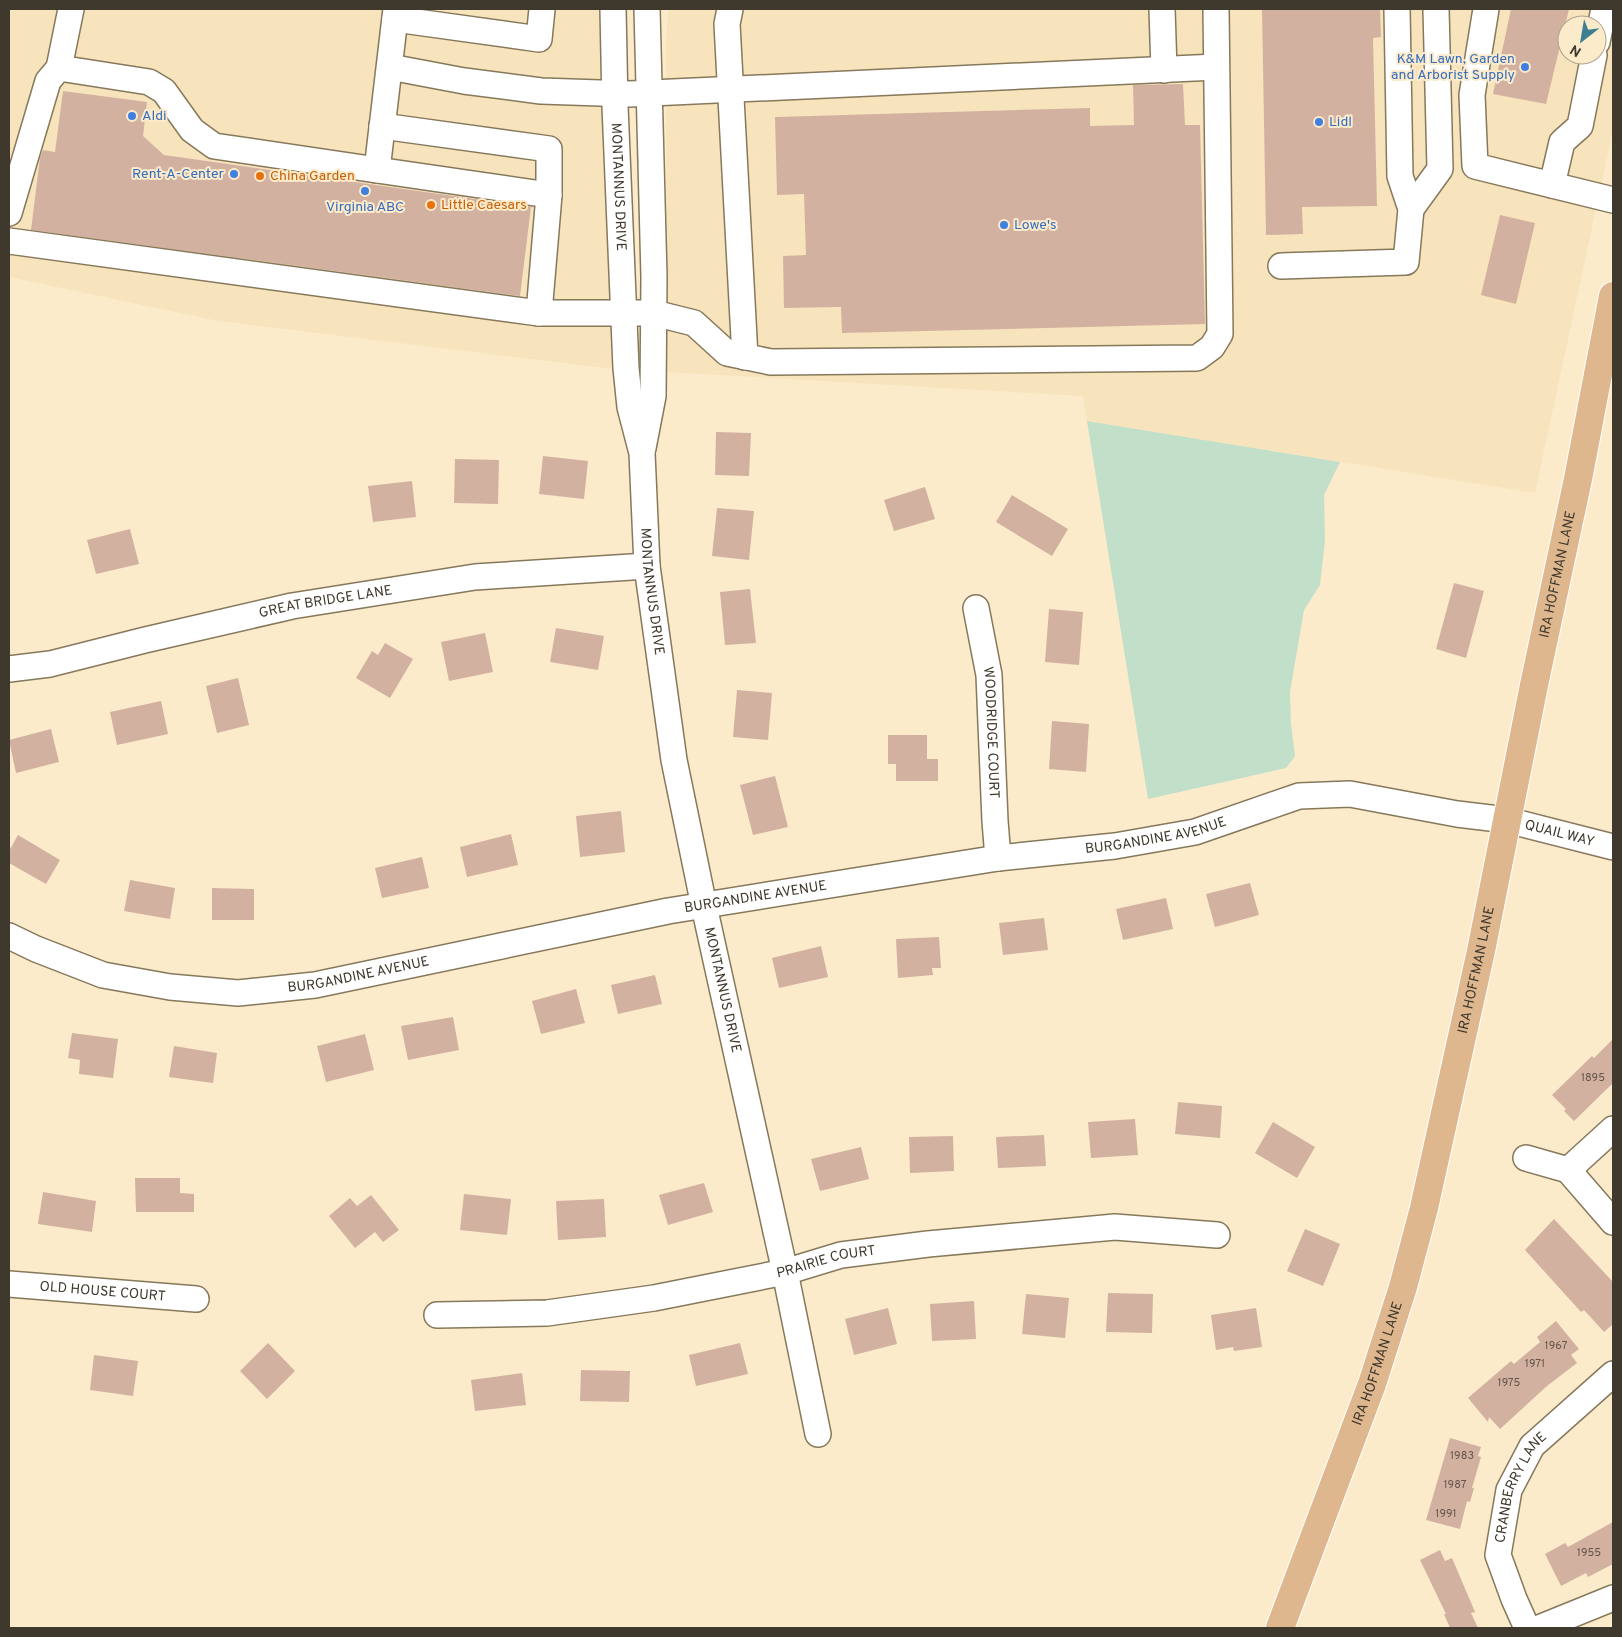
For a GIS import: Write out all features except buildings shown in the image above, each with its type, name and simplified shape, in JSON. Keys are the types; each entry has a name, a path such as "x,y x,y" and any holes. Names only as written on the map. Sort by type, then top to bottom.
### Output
{"main road":[{"name":"IRA HOFFMAN LANE","path":"1280,1628 1372,1384 1403,1287 1422,1217 1481,952 1578,479 1613,296"}],"street":[{"path":"9,213 48,81 59,68 71,9"},
{"path":"377,170 395,14 539,39 542,9"},
{"name":"MONTANNUS DRIVE","path":"614,9 614,94 623,313 628,393 642,453 646,566 674,760 704,906 785,1272 818,1434"},
{"name":"MONTANNUS DRIVE","path":"642,453 653,396 654,314 647,9"},
{"path":"730,9 727,24 745,357"},
{"path":"1162,9 1164,70"},
{"path":"9,241 539,313 654,314 694,323 728,354 772,362 1196,358 1212,347 1220,334 1216,9"},
{"path":"1281,266 1406,262 1411,209 1400,176 1397,9"},
{"path":"1411,209 1440,169 1436,9"},
{"path":"1486,9 1472,95 1475,166 1613,200"},
{"path":"1552,185 1562,142 1580,126 1592,65"},
{"path":"390,68 541,92 649,94 1216,67"},
{"path":"59,68 149,82 164,91 192,130 214,146 549,195"},
{"path":"382,126 549,150 549,195 539,313"},
{"name":"GREAT BRIDGE LANE","path":"9,669 50,664 292,606 475,577 646,566"},
{"name":"WOODRIDGE COURT","path":"976,608 989,675 998,858"},
{"name":"BURGANDINE AVENUE","path":"9,936 36,949 103,975 170,987 238,993 315,984 668,911 998,858 1115,846 1195,832 1299,796 1350,794 1458,814 1507,820"},
{"name":"QUAIL WAY","path":"1507,820 1613,847"},
{"path":"1568,1170 1613,1129"},
{"path":"1526,1158 1568,1170 1613,1222"},
{"name":"PRAIRIE COURT","path":"438,1315 548,1313 654,1298 785,1272 841,1255 928,1244 1116,1227 1217,1234"},
{"name":"OLD HOUSE COURT","path":"9,1284 196,1299"},
{"name":"CRANBERRY LANE","path":"1527,1628 1514,1599 1498,1554 1509,1490 1532,1446 1613,1374"},
{"path":"1539,1628 1613,1598"}],"shaded area":[{"path":"9,9 603,9 614,369 218,321 9,277"},
{"path":"668,9 1613,9 1613,130 1535,493 1087,421 1083,396 667,372 666,46"}],"green space":[{"path":"1087,421 1340,462 1324,495 1325,540 1320,585 1304,610 1290,692 1295,756 1286,768 1148,799"}],"place":[{"name":"K&M Lawn, Garden and Arborist Supply","path":"1525,67"},
{"name":"Aldi","path":"132,116"},
{"name":"Lidl","path":"1319,122"},
{"name":"Rent-A-Center","path":"234,174"},
{"name":"China Garden","path":"260,176"},
{"name":"Virginia ABC","path":"365,191"},
{"name":"Little Caesars","path":"431,205"},
{"name":"Lowe's","path":"1004,225"}]}
